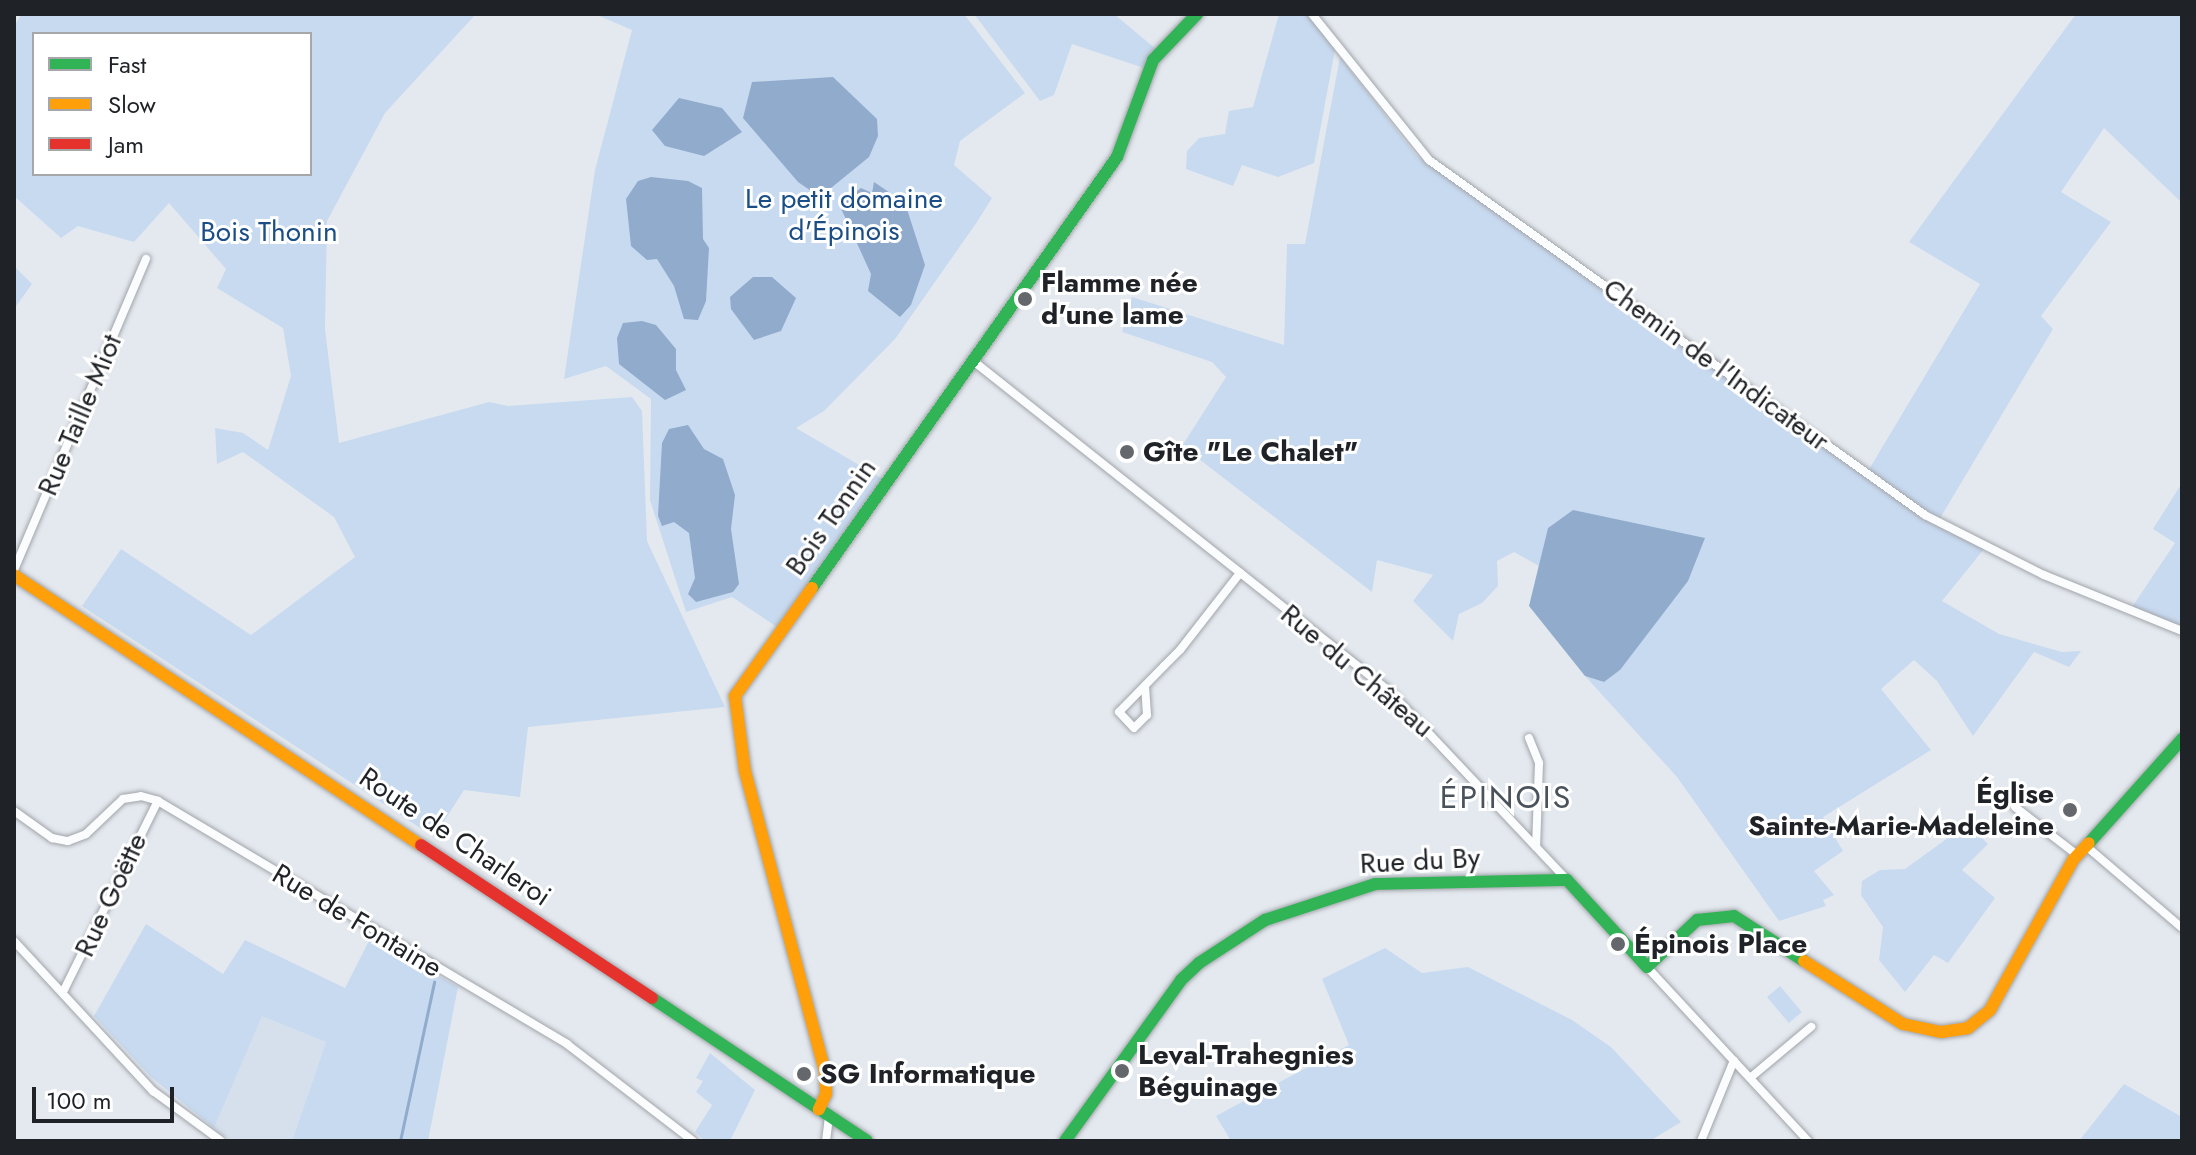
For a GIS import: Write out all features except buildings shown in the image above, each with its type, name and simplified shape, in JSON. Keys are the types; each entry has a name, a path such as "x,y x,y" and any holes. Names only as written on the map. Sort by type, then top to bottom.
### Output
{"street":[{"name":"Bois Tonnin","path":"824,1112 825,1072 745,771 735,696 1117,157 1153,60 1197,14"},
{"name":"Chemin de l'Indicateur","path":"1312,14 1429,160 1913,507 2044,575 2182,631"},
{"name":"Rue Taille Miot","path":"14,573 146,259"},
{"name":"Rue du Château","path":"972,360 1414,713 1567,880"},
{"name":"Route de Charleroi","path":"14,573 867,1141"},
{"path":"1145,686 1147,715 1134,728 1119,712 1145,686 1240,573"},
{"path":"1529,738 1539,763 1536,847"},
{"path":"1647,967 1697,920 1734,916 1903,1024 1941,1032 1968,1028 1990,1010 2081,850 2182,739"},
{"path":"14,811 52,838 68,841 86,834 123,799 141,796 158,801"},
{"name":"Rue Goëtte","path":"64,990 158,801"},
{"name":"Rue de Fontaine","path":"158,801 567,1044 693,1141"},
{"path":"2015,807 2081,850 2182,928"},
{"path":"1567,880 1808,1141"},
{"name":"Rue du By","path":"1065,1141 1181,980 1265,920 1375,884 1567,880"},
{"path":"14,941 64,990 153,1091 221,1141"},
{"path":"1750,1078 1811,1027"},
{"path":"1701,1141 1734,1060"},
{"path":"824,1112 826,1141"}],"shaded area":[{"path":"833,77 877,119 878,136 869,157 820,197 798,182 743,118 752,82"},
{"path":"679,98 722,108 742,132 704,156 665,146 652,130"},
{"path":"651,177 688,181 702,188 703,239 709,248 706,301 698,320 684,319 674,286 657,259 647,260 631,246 626,199 638,181"},
{"path":"874,182 905,203 925,265 911,305 900,317 868,291 871,274 839,204 861,188 872,193"},
{"path":"753,277 772,277 796,298 781,331 754,340 731,309 730,297"},
{"path":"642,321 656,325 676,349 676,370 686,390 665,400 619,364 617,338 623,323"},
{"path":"688,425 704,449 723,459 735,495 731,529 739,584 733,592 696,602 688,594 695,578 689,533 674,522 662,526 658,516 662,443 669,429"},
{"path":"1573,510 1705,538 1688,581 1620,670 1604,682 1585,676 1529,606 1548,528"},
{"path":"262,1015 326,1042 292,1141 231,1141 214,1128"}],"green space":[{"name":"Bois Thonin","path":"22,14 476,14 385,113 327,221 325,329 339,443 489,402 508,406 632,397 642,411 647,541 725,707 528,727 520,797 464,790 434,837 82,606 121,549 251,635 355,557 334,517 243,452 217,464 215,428 243,433 268,450 291,376 283,328 217,288 226,269 169,203 134,242 78,226 61,238 14,196 14,26"},
{"name":"Le petit domaine d'Épinois","path":"595,14 964,14 1025,93 960,141 954,165 992,198 977,222 895,339 824,411 796,428 883,479 777,627 732,597 686,612 650,500 651,399 606,366 564,379 595,170 632,30"},
{"path":"974,14 1114,14 1156,49 1144,68 1072,44 1054,95 1040,101"},
{"path":"1279,14 1308,14 1335,50 1314,163 1278,177 1242,165 1233,186 1186,169 1187,151 1199,138 1225,134 1229,111 1253,107"},
{"path":"2076,14 2182,14 2182,203 2104,128 2061,192 2111,222 2041,316 2053,329 1939,520 1868,471 1980,284 1909,242"},
{"path":"1340,57 1416,155 1921,517 1984,549 1942,601 1999,634 2062,652 2081,651 2069,667 2034,652 1973,736 1937,681 1914,660 1881,689 1931,750 1823,817 1843,851 1814,871 1834,895 1823,900 1826,906 1779,921 1677,777 1585,676 1604,682 1620,670 1573,510 1548,528 1539,566 1514,552 1497,561 1498,586 1482,603 1459,614 1453,641 1413,601 1433,575 1377,560 1372,592 1182,446 1226,377 1212,362 1122,332 1132,297 1284,345 1287,244 1305,244"},
{"path":"14,266 32,284 14,309"},
{"path":"2182,483 2182,628 2132,607 2175,543 2153,529"},
{"path":"1974,819 1985,830 1980,836 1988,844 1962,870 1995,898 1948,963 1934,955 1905,992 1879,960 1883,927 1861,895 1862,881 1880,870 1905,869"},
{"path":"146,924 223,974 245,940 345,988 371,937 458,987 428,1141 292,1141 326,1042 262,1016 214,1128 151,1077 94,1016"},
{"path":"1385,948 1422,973 1468,967 1572,1020 1611,1047 1681,1122 1650,1141 1231,1141 1216,1116 1349,1045 1322,979"},
{"path":"1780,986 1802,1012 1789,1023 1767,997"},
{"path":"710,1053 755,1090 730,1141 705,1141 695,1132 712,1105 696,1092 703,1081 696,1078"},
{"path":"2124,1084 2182,1117 2182,1141 2079,1141"}],"waterway":[{"path":"400,1141 434,982"}],"traffic: fast":[{"path":"812,588 1117,157 1153,60 1197,14"},
{"path":"2089,843 2182,739"},
{"path":"1065,1141 1181,980 1199,963 1265,920 1375,884 1567,880 1647,967 1697,920 1734,916 1804,961"},
{"path":"652,998 867,1141"}],"traffic: slow":[{"path":"14,575 421,845"},
{"path":"812,588 735,696 745,771 825,1072 826,1094 819,1109"},
{"path":"1804,961 1903,1024 1941,1032 1968,1028 1990,1010 2073,860 2089,843"}],"traffic: jam":[{"path":"421,845 652,998"}],"place":[{"name":"Flamme née d'une lame","path":"1025,299"},
{"name":"Gîte \"Le Chalet\"","path":"1127,452"},
{"name":"Église Sainte-Marie-Madeleine","path":"2070,810"},
{"name":"Épinois Place","path":"1618,944"},
{"name":"Leval-Trahegnies Béguinage","path":"1122,1071"},
{"name":"SG Informatique","path":"804,1074"}],"district":[{"name":"ÉPINOIS","path":"1506,797"}]}
